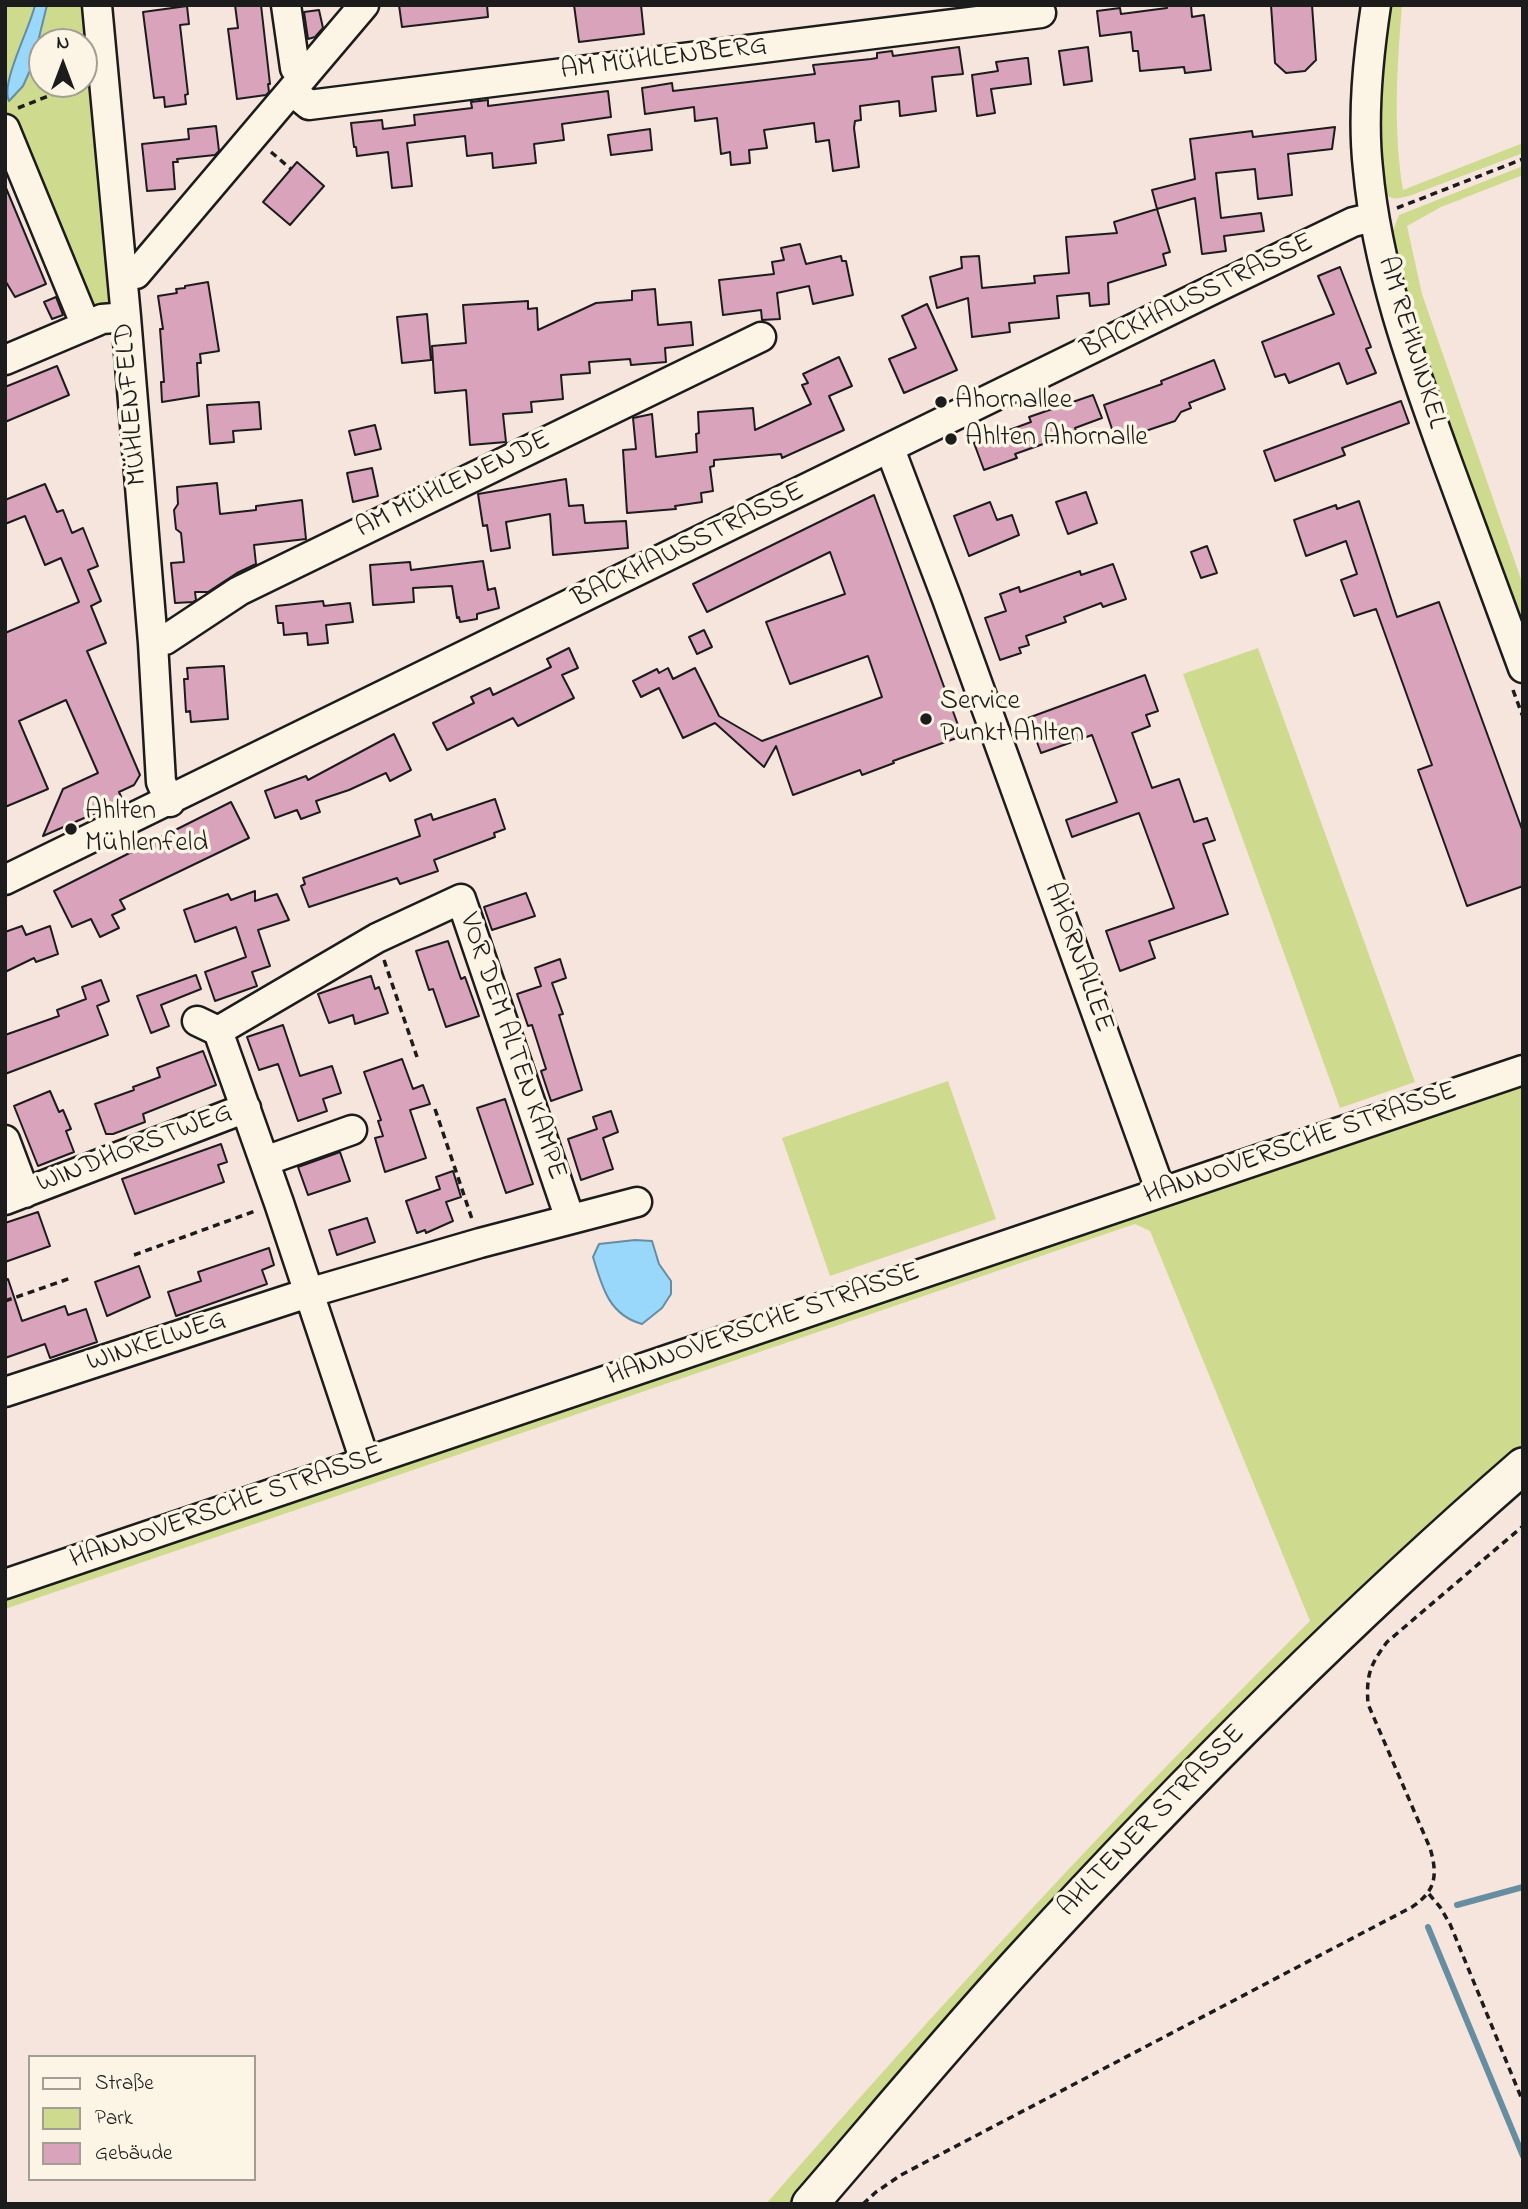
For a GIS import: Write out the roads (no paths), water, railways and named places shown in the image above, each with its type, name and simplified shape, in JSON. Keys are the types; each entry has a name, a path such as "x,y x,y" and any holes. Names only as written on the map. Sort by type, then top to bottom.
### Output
{"main road":[{"name":"AHLTENER STRASSE","path":"810,2204 1021,1961 1205,1765 1401,1576 1523,1466"}],"street":[{"name":"MÜHLENFELD","path":"97,5 153,643 160,782 170,802"},
{"path":"286,5 298,83"},
{"path":"122,276 136,274 364,5"},
{"name":"AM REHWINKEL","path":"1376,5 1367,100 1367,167 1374,217 1416,375 1523,668"},
{"name":"AM MÜHLENBERG","path":"298,83 309,105 1041,13"},
{"path":"6,118 86,326"},
{"name":"BACKHAUSSTRASSE","path":"5,880 170,802 1353,222 1374,217"},
{"path":"5,360 102,319 126,317"},
{"name":"AM MÜHLENENDE","path":"153,643 165,639 239,591 761,337"},
{"name":"AHORNALLEE","path":"890,449 947,599 1161,1192"},
{"name":"VOR DEM ALTEN KAMPE","path":"365,1461 246,1108 207,1026 377,938 461,899 570,1219"},
{"name":"HANNOVERSCHE STRASSE","path":"5,1584 1523,1070"},
{"name":"WINDHORSTWEG","path":"5,1140 15,1196 246,1108"},
{"path":"265,1161 352,1130"},
{"name":"VOR DEM ALTEN KAMPE","path":"308,1293 480,1242 637,1202"},
{"name":"WINKELWEG","path":"5,1392 308,1293"}],"water":[{"path":"35,5 47,5 41,28 28,28 28,75 23,86 9,101 7,93 12,69"},
{"path":"652,1241 659,1264 671,1281 671,1294 662,1308 642,1324 631,1320 614,1307 604,1289 593,1257 599,1244"}],"waterway":[{"path":"1457,1905 1523,1887"},
{"path":"1428,1927 1523,2156"}],"place":[{"name":"Ahornallee","path":"941,402"},
{"name":"Ahlten Ahornalle","path":"951,439"},
{"name":"Service Punkt Ahlten","path":"926,719"},
{"name":"Ahlten Mühlenfeld","path":"71,829"}]}
